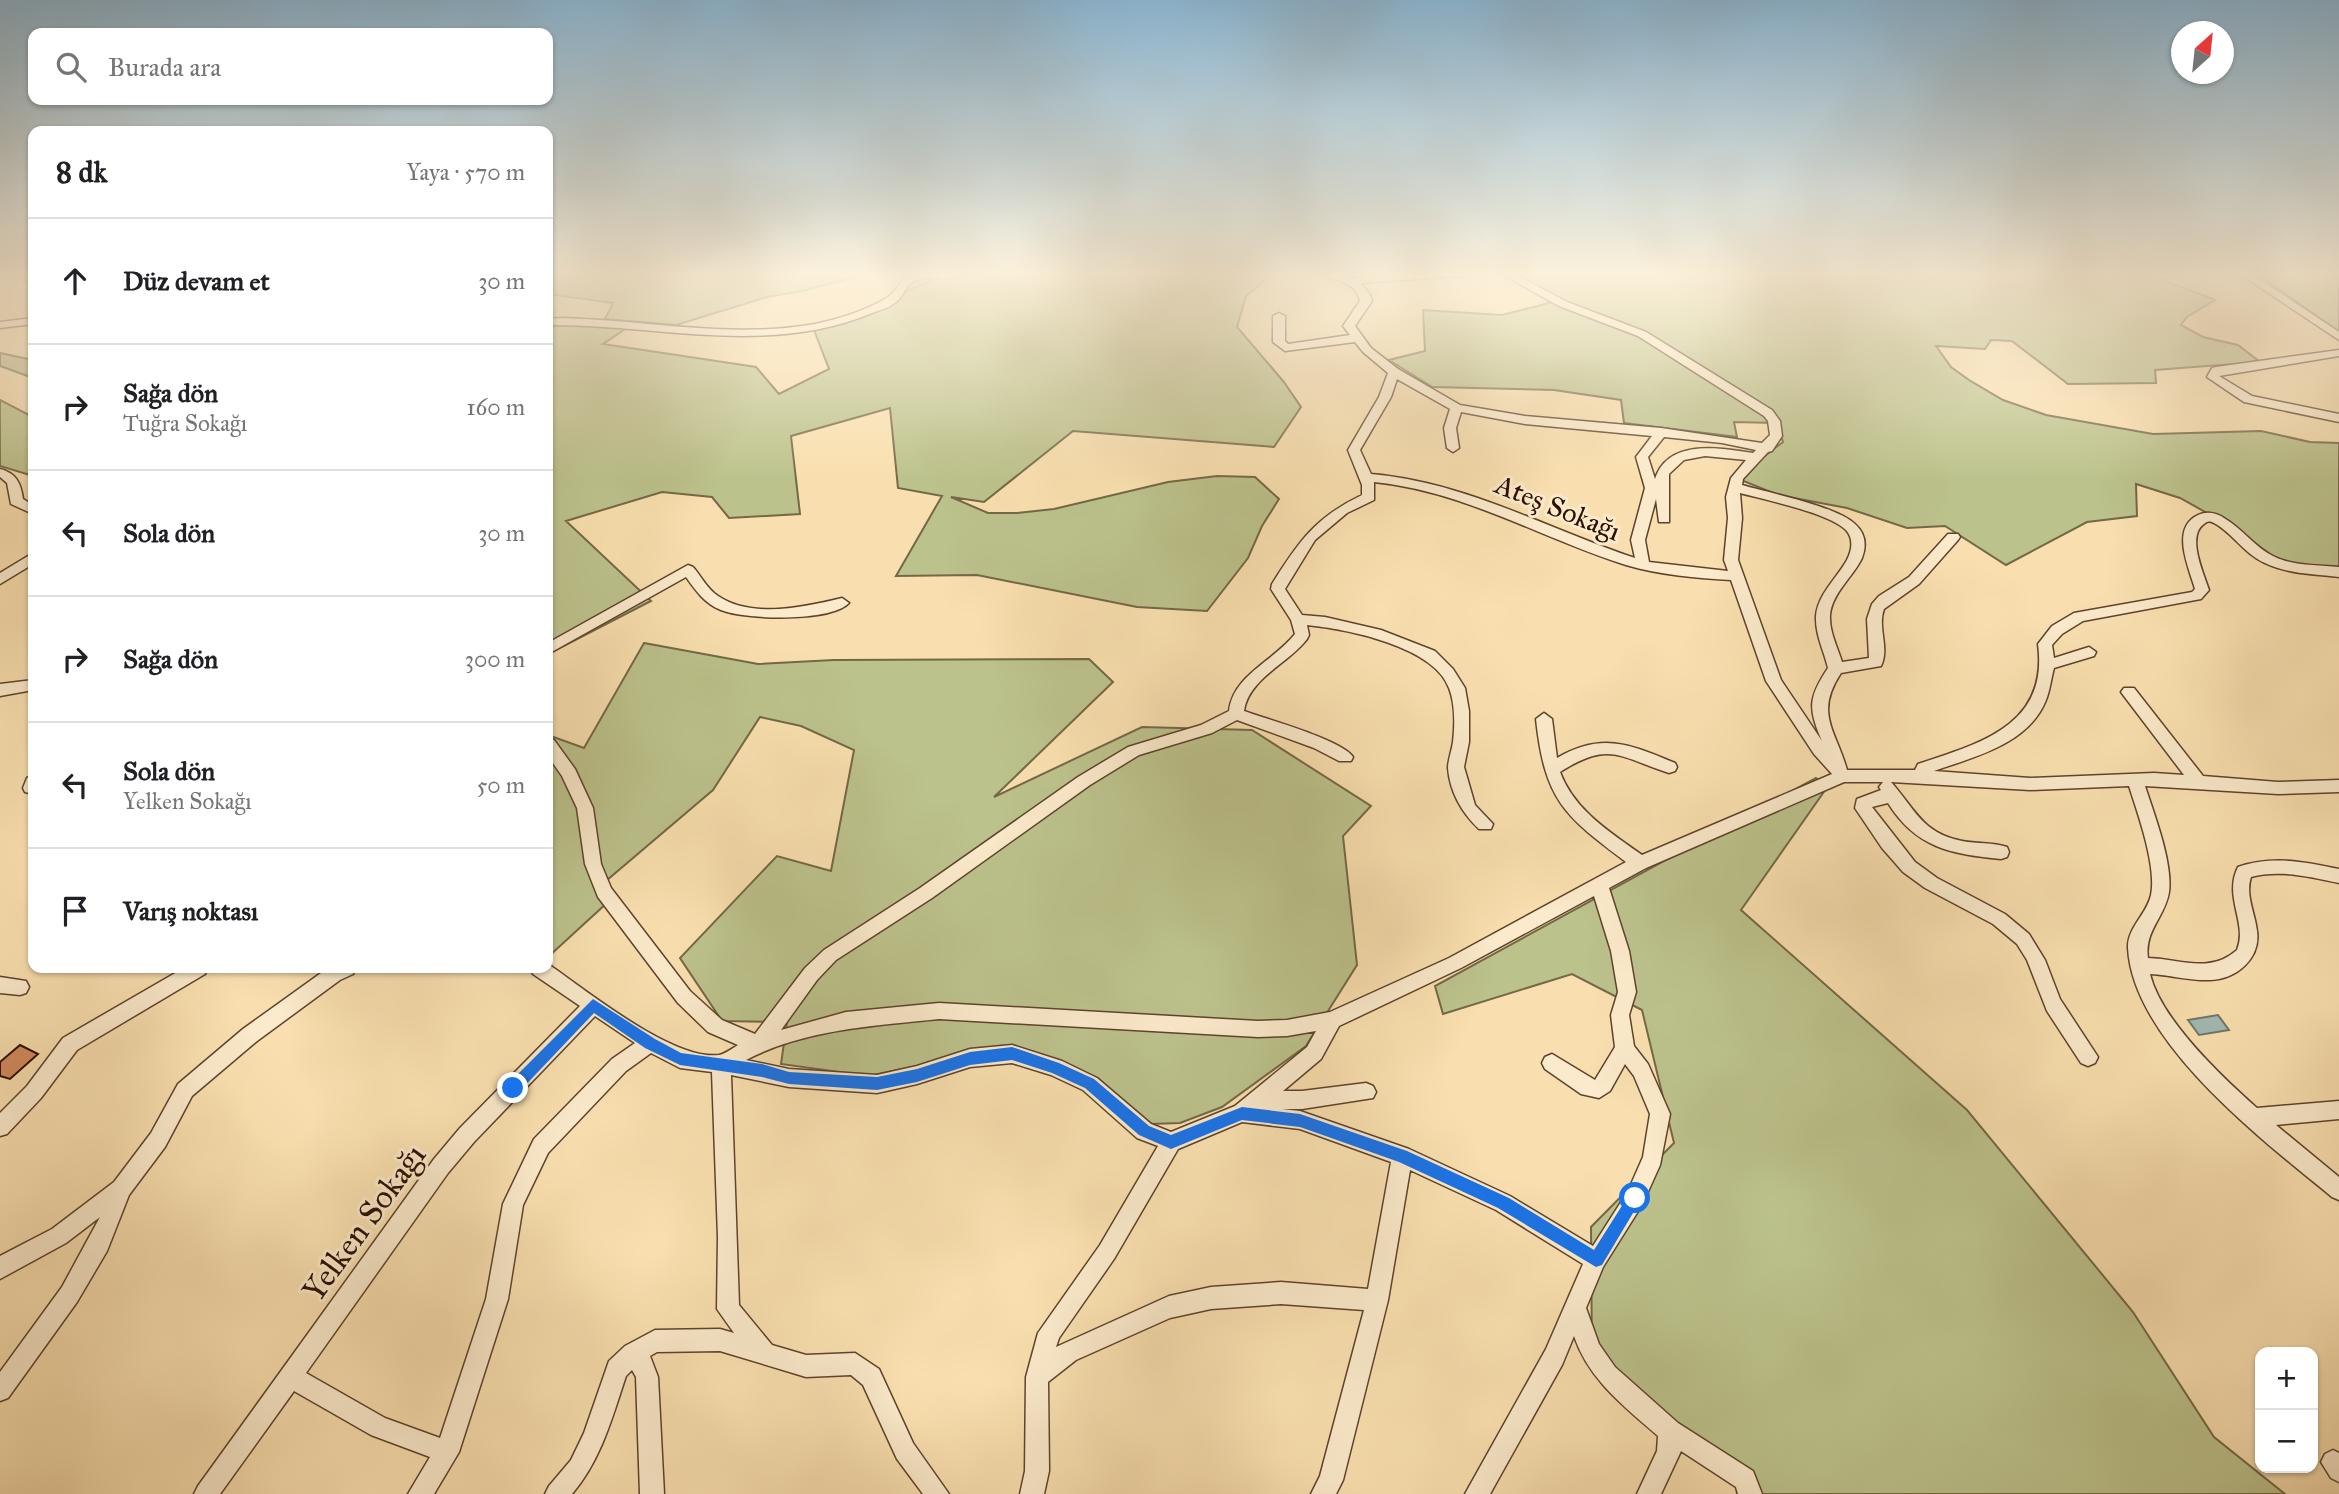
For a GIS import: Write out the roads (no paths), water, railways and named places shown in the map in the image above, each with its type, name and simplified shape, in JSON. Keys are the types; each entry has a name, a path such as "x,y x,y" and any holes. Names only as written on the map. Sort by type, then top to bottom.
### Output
{"street":[{"path":"1279,342 1285,348 1330,342"},
{"path":"1360,342 1394,372 1456,408 1525,421 1661,432 1762,453"},
{"path":"1654,342 1768,414 1777,429 1776,436 1737,478 1731,560 1774,681 1820,750 1841,772"},
{"path":"2339,353 2216,371 2213,377 2248,399 2339,418"},
{"path":"1236,714 1239,695 1252,679 1296,646 1302,635 1298,619 1282,597 1279,584 1310,537 1342,510 1369,497 1369,485 1354,450 1385,397 1394,372"},
{"path":"1453,448 1450,428 1456,408"},
{"path":"1643,565 1638,540 1652,488 1642,457 1661,432"},
{"path":"1664,519 1662,476 1670,464 1682,456 1698,454 1762,453"},
{"path":"0,472 6,474 16,488 16,501 28,507"},
{"name":"Ateş Sokağı","path":"1365,477 1394,478 1465,497 1643,565 1735,576"},
{"path":"1735,487 1833,516 1846,523 1858,537 1859,555 1832,591 1824,610 1823,629 1836,668"},
{"path":"1920,776 1924,768 2006,735 2029,717 2038,704 2043,676 2048,665 2045,643 2057,630 2078,617 2196,596 2202,590 2190,551 2190,533 2200,520 2206,517 2216,518 2246,545 2271,561 2339,572"},
{"path":"1841,772 1836,754 1821,724 1818,703 1823,685 1836,668 1876,663 1878,653 1874,637 1874,616 1878,607 1908,586 1953,537"},
{"path":"0,579 28,561"},
{"path":"553,646 688,570 711,599 745,610 771,614 798,613 842,603"},
{"path":"1298,619 1325,622 1376,634 1430,654 1448,673 1457,688 1461,711 1461,742 1456,767 1468,808 1485,824"},
{"path":"2048,665 2089,652"},
{"path":"0,690 28,686"},
{"path":"2129,692 2198,782"},
{"path":"759,1044 811,974 830,955 926,893 1084,781 1134,751 1206,729 1236,714 1320,744 1345,757"},
{"path":"1544,719 1551,770 1563,794 1578,814 1640,863"},
{"path":"1551,770 1569,758 1598,747 1643,756 1669,767"},
{"path":"553,751 569,773 585,808 593,864 604,892 684,997 727,1033 759,1044"},
{"path":"721,1064 759,1044 846,1020 911,1012 1071,1017 1258,1029 1287,1028 1332,1020 1455,963 1640,863 1841,772 2031,784 2135,780 2278,788 2339,786"},
{"path":"1880,776 1914,823 1938,843 1955,848 2001,852"},
{"path":"2135,780 2146,811 2161,890 2154,913 2145,924 2137,944 2138,966 2147,990 2169,1028 2204,1070 2254,1118 2339,1190"},
{"path":"1892,796 1876,797 1863,804 1863,808 1891,848 1917,873 1987,910 2023,939 2038,960 2044,983 2058,1012 2088,1056"},
{"path":"2138,966 2158,964 2210,972 2227,968 2243,958 2248,946 2249,926 2240,899 2239,882 2244,872 2264,866 2339,876"},
{"path":"1477,1494 1555,1357 1596,1260 1635,1198 1653,1158 1660,1114 1641,1070 1625,1049 1620,1016 1627,992 1622,961 1600,887"},
{"path":"3,1119 34,1092 70,1044 191,973"},
{"path":"0,1268 59,1236 121,1189 158,1140 185,1090 250,1035 336,973"},
{"path":"546,973 650,1044 680,1059 721,1064 789,1078 877,1084 917,1076 970,1058 1012,1054 1055,1067 1090,1084 1144,1131 1171,1142"},
{"path":"0,985 20,987"},
{"name":"Yelken Sokağı","path":"206,1494 441,1166 467,1135 593,1005"},
{"path":"1032,1494 1037,1471 1037,1377 1049,1333 1107,1252 1171,1142 1242,1114 1314,1053 1332,1020"},
{"path":"420,1494 447,1452 497,1299 513,1204 541,1146 619,1065 650,1044"},
{"path":"1552,1063 1588,1088 1599,1089 1625,1049"},
{"path":"721,1064 728,1309 765,1353"},
{"path":"1259,1099 1302,1100 1366,1092"},
{"path":"2254,1118 2339,1110"},
{"path":"1242,1114 1300,1121 1402,1156 1503,1203 1596,1260"},
{"path":"1323,1494 1331,1480 1377,1300 1402,1156"},
{"path":"0,1390 49,1326 91,1259 110,1225 121,1189"},
{"path":"1037,1377 1068,1352 1169,1307 1211,1297 1281,1293 1377,1300"},
{"path":"1576,1310 1590,1350 1607,1375 1670,1431 1745,1479 1750,1494"},
{"path":"557,1494 579,1468 594,1437 617,1369 633,1354 655,1341 684,1339 720,1340 806,1366 855,1364 871,1377 905,1451 937,1494"},
{"path":"633,1354 642,1364 647,1377 652,1494"},
{"path":"290,1376 379,1427 447,1452"},
{"path":"1649,1494 1669,1452 1670,1431"}],"water":[{"path":"2218,1015 2229,1030 2199,1035 2188,1020"}]}
